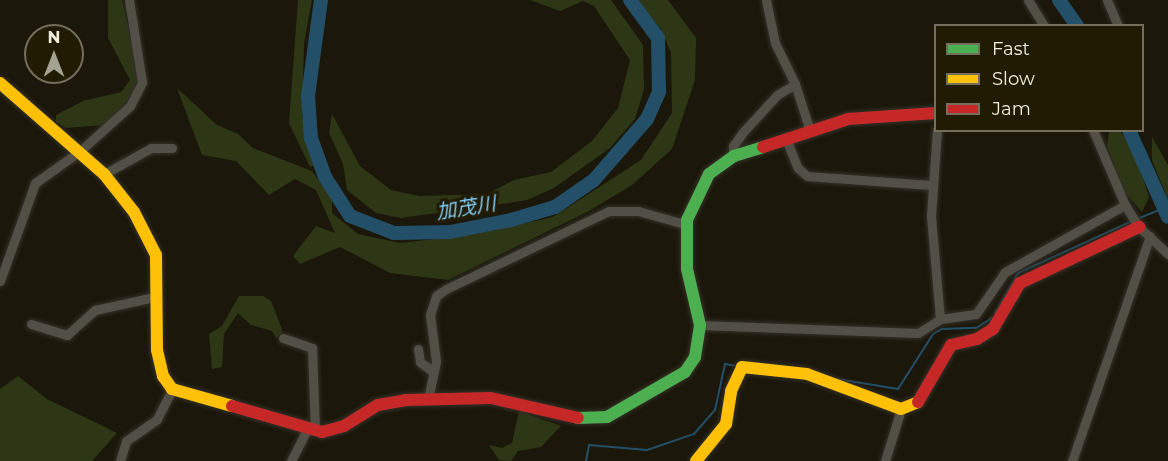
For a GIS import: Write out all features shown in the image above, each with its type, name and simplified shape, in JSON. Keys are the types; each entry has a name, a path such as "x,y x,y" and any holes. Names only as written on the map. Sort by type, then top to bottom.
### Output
{"street":[{"path":"0,281 35,183 80,151 130,106 142,82 129,0"},
{"path":"766,0 775,43 795,84 810,131"},
{"path":"1028,0 1043,24"},
{"path":"1107,0 1117,24"},
{"path":"0,83 104,174 134,212 156,255 154,297 157,350 163,376 172,389 311,429 344,426 378,405 428,399 491,398 542,413 599,420 685,372 698,348 700,325 687,269 688,225 694,200 709,174 734,156 848,119 934,113"},
{"path":"734,156 733,146 742,132 777,95 795,84"},
{"path":"937,132 931,185 940,319"},
{"path":"1094,132 1125,205 1136,221 1168,254"},
{"path":"786,139 798,168 807,176 931,185"},
{"path":"104,174 151,148 172,148"},
{"path":"700,325 918,333 940,319 976,314 1005,272 1125,205"},
{"path":"428,399 434,372 430,315 436,296 446,289 609,210 638,211 688,225"},
{"path":"696,461 726,424 731,391 742,367 807,374 901,409 918,403 951,345 977,339 993,329 1020,283 1136,221"},
{"path":"1072,461 1150,236"},
{"path":"31,324 67,334 95,310 154,297"},
{"path":"283,338 312,348 311,429 291,461"},
{"path":"418,349 420,362 434,372"},
{"path":"120,461 126,441 161,414 172,389"},
{"path":"885,461 901,409"}],"green space":[{"path":"108,0 122,0 139,76 137,86 126,104 103,125 66,128 56,122 56,115 83,101 121,92 130,80 108,38"},
{"path":"298,0 312,0 304,43 302,117 316,165 310,167 289,123"},
{"path":"530,0 611,0 643,45 644,89 635,119 610,148 554,188 527,200 401,218 376,213 347,190 343,164 329,133 332,114 360,166 391,190 419,196 487,194 514,180 551,172 592,141 618,108 630,60 594,6 583,1 560,11"},
{"path":"636,0 668,0 696,38 695,80 672,149 632,185 589,211 448,280 390,273 340,247 300,264 293,256 316,226 335,233 316,190 295,179 269,195 236,161 202,155 177,88 217,125 238,134 253,148 312,171 332,199 332,213 358,234 400,243 471,235 553,217 641,160 672,113 671,53 661,29"},
{"path":"1109,132 1121,132 1134,151 1149,197 1142,212 1122,189 1107,146"},
{"path":"1152,137 1168,165 1168,200 1152,160"},
{"path":"239,296 263,296 271,301 283,332 276,338 272,331 251,325 238,313 224,334 222,367 212,369 209,334 222,326"},
{"path":"18,376 47,399 117,433 92,461 0,461 0,389"},
{"path":"519,411 561,426 541,447 518,451 511,461 499,460 489,445 502,448 512,443"}],"waterway":[{"name":"加茂川","path":"321,0 308,96 311,138 325,177 350,216 394,233 450,232 511,220 555,207 594,180 647,119 659,92 658,38 630,0"},
{"name":"加茂川","path":"1059,0 1076,24"},
{"name":"加茂川","path":"1130,132 1168,217"},
{"path":"1137,219 1162,209"},
{"path":"995,313 1018,273 1132,221"},
{"path":"837,379 898,389 933,334 942,329 976,328 992,318"},
{"path":"586,461 589,445 647,450 694,434 715,410 725,364 737,366"}],"traffic: fast":[{"path":"578,418 607,417 685,372 695,357 700,325 687,269 687,220 709,174 734,156 763,147"}],"traffic: slow":[{"path":"0,83 104,174 134,212 156,255 157,350 163,376 172,389 232,406"},
{"path":"696,461 726,424 731,391 742,367 807,374 901,409 918,402"}],"traffic: jam":[{"path":"763,147 848,119 934,113"},
{"path":"918,402 951,345 977,339 993,329 1020,283 1139,227"},
{"path":"232,406 322,432 344,426 378,405 405,400 491,398 578,418"}]}
